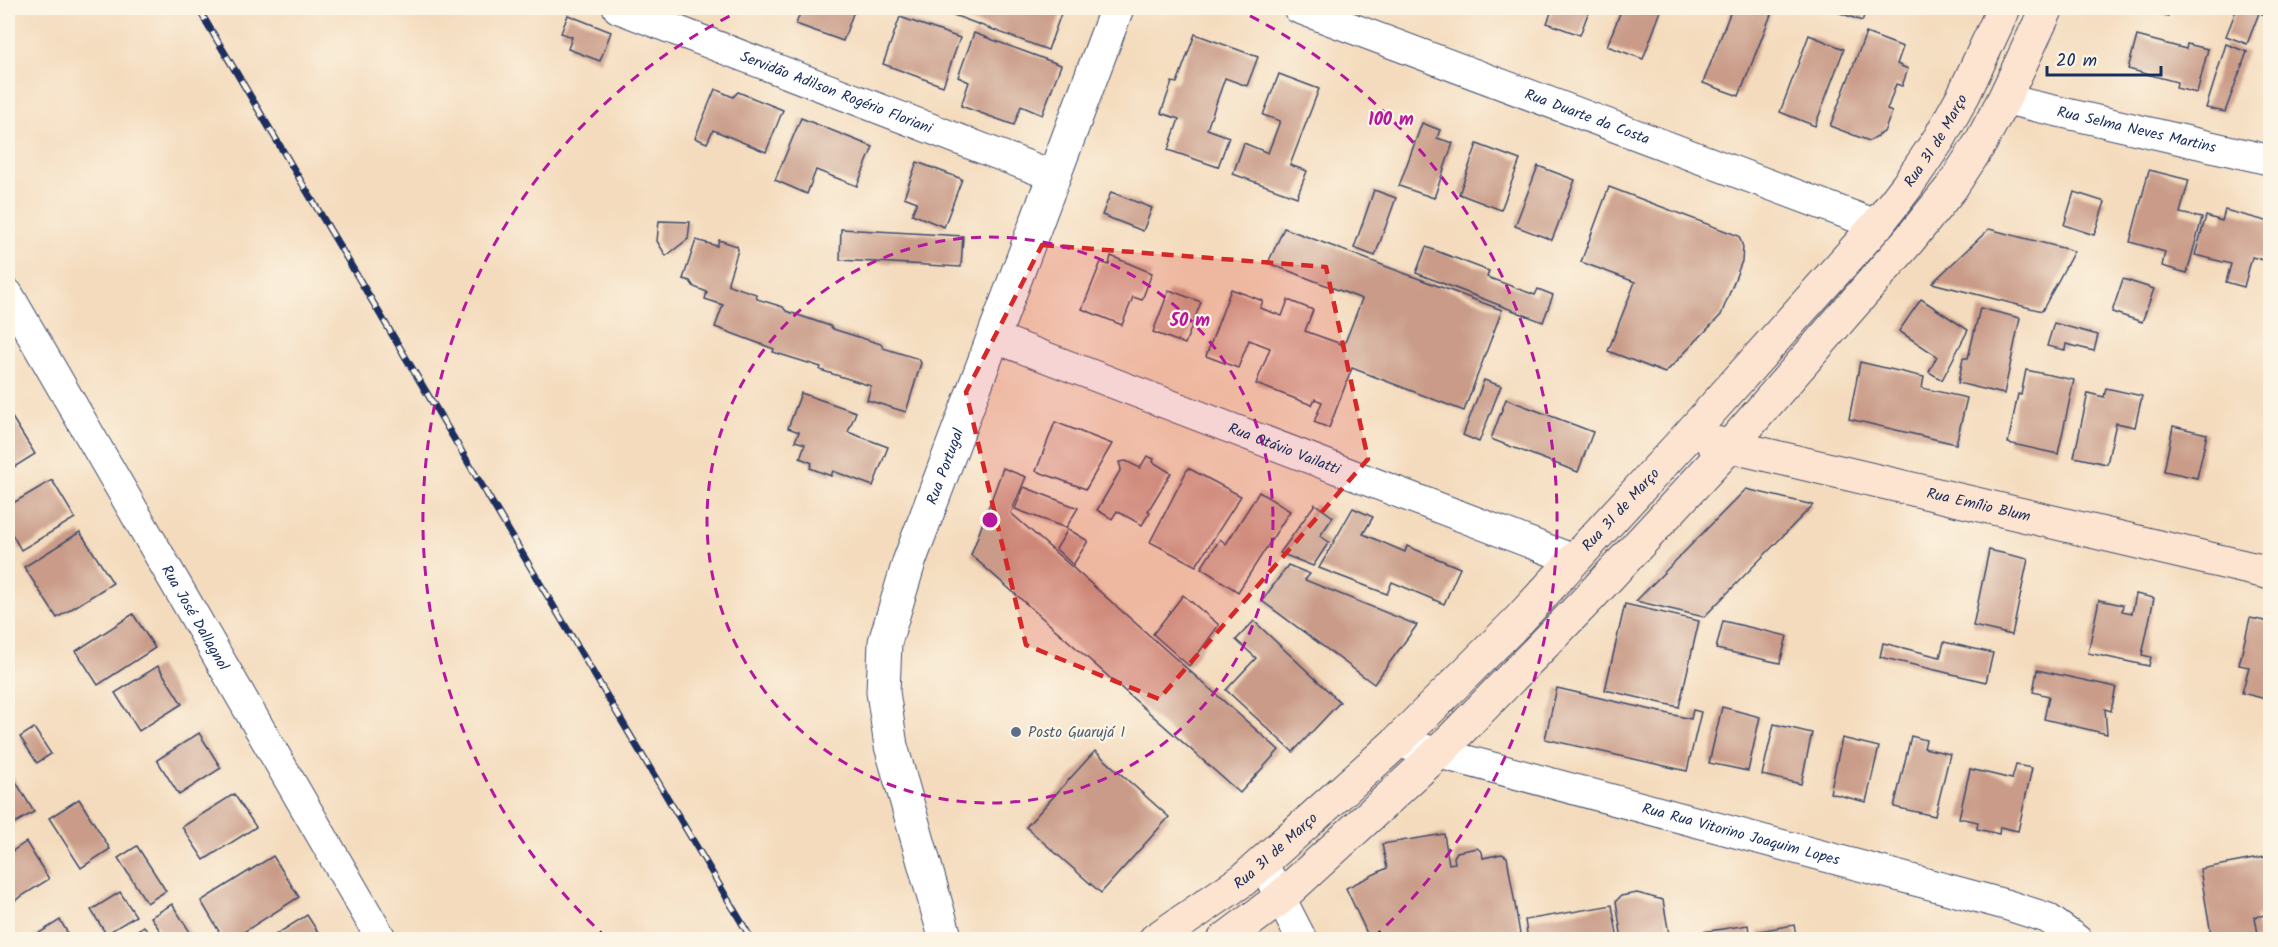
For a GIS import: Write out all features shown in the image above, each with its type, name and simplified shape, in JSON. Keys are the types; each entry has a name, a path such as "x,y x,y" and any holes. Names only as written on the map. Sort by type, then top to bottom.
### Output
{"main road":[{"name":"Rua 31 de Março","path":"1155,939 1195,915 1263,864 1397,742 1518,621 1575,560 1876,225 1907,186 1939,139 1964,94 2004,8"},
{"path":"1224,939 1280,898 1439,752 1581,606 1730,446 1951,188 1981,142 2004,99 2047,8"},
{"name":"Rua Emílio Blum","path":"1687,437 2271,573"}],"street":[{"name":"Servidão Adilson Rogério Floriani","path":"618,8 1054,176"},
{"name":"Rua Portugal","path":"946,939 891,746 883,692 885,642 909,562 1117,8"},
{"name":"Rua Duarte da Costa","path":"1298,8 1876,225"},
{"name":"Rua Selma Neves Martins","path":"2004,99 2271,160"},
{"name":"Rua José Dallagnol","path":"8,294 382,939"},
{"name":"Rua Otávio Vailatti","path":"993,337 1575,560"},
{"name":"Rua Rua Vitorino Joaquim Lopes","path":"1397,742 2007,905 2048,918 2077,939"},
{"path":"1263,864 1302,939"}],"highlighted area":[{"path":"1042,245 1326,267 1368,459 1159,699 1026,645 966,392"}],"building":[{"path":"802,8 855,8 843,41 796,24"},
{"path":"902,8 918,8 916,13"},
{"path":"941,8 1063,8 1048,50 940,10"},
{"path":"1553,8 1590,8 1580,35 1547,23"},
{"path":"1622,8 1662,8 1643,59 1607,46"},
{"path":"1732,8 1761,8 1772,12 1739,96 1703,83"},
{"path":"1827,8 1867,8 1862,21"},
{"path":"2147,8 2171,8 2168,16"},
{"path":"2237,8 2261,8 2247,44 2226,36"},
{"path":"2264,8 2270,8 2270,18 2262,14"},
{"path":"568,15 611,32 600,61 568,49 572,37 561,33"},
{"path":"900,17 960,38 943,86 883,64"},
{"path":"974,33 1061,65 1042,115 1021,106 1014,125 961,106 969,82 958,77"},
{"path":"1866,33 1903,47 1897,64 1908,69 1902,86 1896,84 1887,110 1892,112 1884,132 1869,141 1830,126"},
{"path":"1195,34 1258,57 1247,86 1225,78 1207,129 1229,137 1218,167 1168,150 1179,119 1161,113 1172,82 1177,83"},
{"path":"1809,35 1844,49 1815,126 1780,112"},
{"path":"2137,36 2186,49 2187,44 2208,49 2197,93 2176,88 2177,82 2128,69"},
{"path":"2226,44 2247,52 2225,112 2206,108"},
{"path":"1279,74 1319,89 1290,165 1307,171 1297,197 1233,174 1244,143 1268,153 1280,121 1263,115"},
{"path":"2270,78 2270,92 2266,91"},
{"path":"715,89 733,97 738,92 783,110 766,152 713,130 707,143 695,138"},
{"path":"801,118 873,147 857,186 816,170 807,194 775,180"},
{"path":"1422,123 1440,130 1437,138 1453,143 1434,198 1399,186"},
{"path":"1477,144 1520,160 1501,210 1459,194"},
{"path":"917,162 962,179 944,227 912,214 917,202 904,197"},
{"path":"1538,166 1575,180 1552,240 1515,226"},
{"path":"2149,170 2189,180 2180,213 2202,218 2187,273 2162,266 2165,252 2130,242"},
{"path":"1609,187 1739,236 1743,247 1742,261 1721,315 1665,373 1608,351 1635,282 1581,262"},
{"path":"1374,190 1396,198 1375,256 1354,248"},
{"path":"1111,192 1152,208 1143,231 1102,215"},
{"path":"2074,192 2105,202 2094,235 2064,225"},
{"path":"2225,210 2270,222 2270,232 2263,260 2252,257 2244,287 2226,282 2231,264 2195,255 2206,216 2222,221"},
{"path":"659,221 690,222 688,239 666,256 657,241"},
{"path":"1284,228 1502,310 1464,411 1352,368 1329,428 1314,422 1322,402 1315,399 1312,405 1256,384 1270,348 1249,340 1238,368 1206,356 1231,289 1263,301 1260,308 1282,316 1288,300 1313,310 1305,331 1344,345 1362,299 1268,263"},
{"path":"841,229 963,236 961,267 840,260"},
{"path":"1989,229 2074,251 2042,311 1932,283"},
{"path":"696,240 717,246 719,240 737,246 729,285 756,294 757,299 783,307 786,311 881,344 883,348 919,359 921,363 906,412 867,400 871,386 820,370 821,367 773,352 774,349 715,327 723,305 705,299 707,292 683,279"},
{"path":"1426,247 1489,271 1487,277 1535,295 1538,289 1553,295 1543,322 1416,273"},
{"path":"1111,256 1152,273 1142,300 1133,297 1122,325 1082,309 1101,262 1109,265"},
{"path":"2123,279 2154,289 2142,322 2112,312"},
{"path":"1169,290 1201,302 1185,344 1153,332"},
{"path":"1921,299 1968,330 1942,380 1929,372 1937,356 1899,331"},
{"path":"1980,308 2020,318 2004,394 1958,383 1963,358 1968,358"},
{"path":"2054,323 2098,335 2094,351 2066,344 2065,350 2047,346"},
{"path":"1860,362 1924,377 1922,388 1967,398 1956,444 1849,419"},
{"path":"2026,370 2074,380 2058,454 2008,443 2018,394 2021,395"},
{"path":"1484,380 1501,386 1479,442 1463,435"},
{"path":"2106,388 2142,396 2135,427 2116,423 2107,464 2074,457 2088,393 2104,397"},
{"path":"801,393 856,412 848,432 888,447 873,486 833,471 831,476 810,468 812,463 800,458 805,444 795,441 799,432 788,428"},
{"path":"1506,399 1593,432 1578,472 1491,439"},
{"path":"8,411 35,454 8,471"},
{"path":"1055,422 1112,444 1086,489 1036,471"},
{"path":"2173,426 2207,434 2197,478 2164,471"},
{"path":"1147,456 1171,473 1142,525 1117,511 1112,519 1097,510 1121,469 1119,462 1126,461 1140,468"},
{"path":"1003,468 1026,477 1011,513 1279,750 1240,793 971,555"},
{"path":"1188,468 1241,496 1196,566 1150,542"},
{"path":"52,480 75,518 21,550 8,527 8,506"},
{"path":"1024,487 1078,508 1066,528 1015,509"},
{"path":"1746,489 1813,505 1704,617 1636,601"},
{"path":"1259,492 1290,511 1238,592 1201,568 1220,539 1226,544"},
{"path":"1315,504 1333,517 1320,536 1329,542 1313,566 1280,553"},
{"path":"1353,508 1373,517 1363,534 1405,552 1407,546 1460,568 1444,604 1392,582 1387,594 1319,568"},
{"path":"1068,529 1088,541 1073,565 1056,549"},
{"path":"80,532 113,583 57,618 24,567"},
{"path":"1989,550 2028,559 2012,635 1973,626"},
{"path":"1288,565 1310,574 1305,580 1417,625 1374,684 1262,601"},
{"path":"2136,594 2154,598 2142,655 2151,657 2149,666 2088,653 2099,600 2123,605 2122,611 2132,613"},
{"path":"1183,595 1219,625 1189,666 1153,634"},
{"path":"1625,604 1699,621 1679,707 1605,690"},
{"path":"133,614 155,648 98,685 76,651"},
{"path":"2250,618 2270,622 2270,700 2242,693 2249,667 2239,665"},
{"path":"1254,621 1340,702 1293,752 1226,690 1256,658 1236,640"},
{"path":"1723,621 1787,636 1780,663 1716,649"},
{"path":"1944,642 1993,653 1986,682 1880,657 1883,643 1940,657"},
{"path":"158,666 182,704 139,731 115,693"},
{"path":"2037,670 2116,687 2111,711 2105,709 2107,734 2044,719 2049,696 2033,692"},
{"path":"1557,688 1691,719 1693,710 1701,712 1687,771 1545,739"},
{"path":"1722,707 1760,717 1748,771 1709,763"},
{"path":"1774,724 1812,733 1801,784 1762,775"},
{"path":"34,728 51,754 37,763 20,737"},
{"path":"199,733 221,768 179,795 157,760"},
{"path":"1911,736 1926,740 1924,748 1950,754 1935,816 1894,807"},
{"path":"1842,738 1879,747 1866,802 1830,793"},
{"path":"1095,751 1169,817 1101,893 1026,827"},
{"path":"2016,765 2032,768 2018,831 2000,827 1999,834 1977,829 1978,822 1959,818 1970,769 2012,779"},
{"path":"10,772 34,812 8,827 8,773"},
{"path":"234,794 256,827 204,860 182,827"},
{"path":"79,799 110,849 81,868 49,818"},
{"path":"1444,834 1449,864 1455,863 1454,857 1457,852 1477,848 1482,852 1483,858 1502,854 1507,857 1521,940 1370,940 1346,888 1387,868 1382,844"},
{"path":"26,842 49,879 8,905 8,854"},
{"path":"137,846 166,891 147,903 118,858"},
{"path":"273,856 299,897 231,940 224,940 201,901"},
{"path":"2270,856 2270,914 2255,917 2259,940 2212,940 2200,869"},
{"path":"120,892 136,916 106,934 91,910"},
{"path":"1637,893 1663,900 1670,940 1622,940 1616,901 1621,896"},
{"path":"172,904 192,935 185,940 166,940 151,917"},
{"path":"1612,905 1618,940 1528,940 1525,920"},
{"path":"307,915 323,940 267,940"},
{"path":"60,920 72,940 28,940"},
{"path":"1748,925 1750,940 1704,940 1703,932"},
{"path":"1794,925 1797,940 1760,940 1758,931"},
{"path":"144,926 152,940 121,940"},
{"path":"1815,935 1816,940 1797,940 1797,938"}],"railway":[{"path":"198,8 752,940"}],"place":[{"name":"Posto Guarujá I","path":"1016,732"}]}
